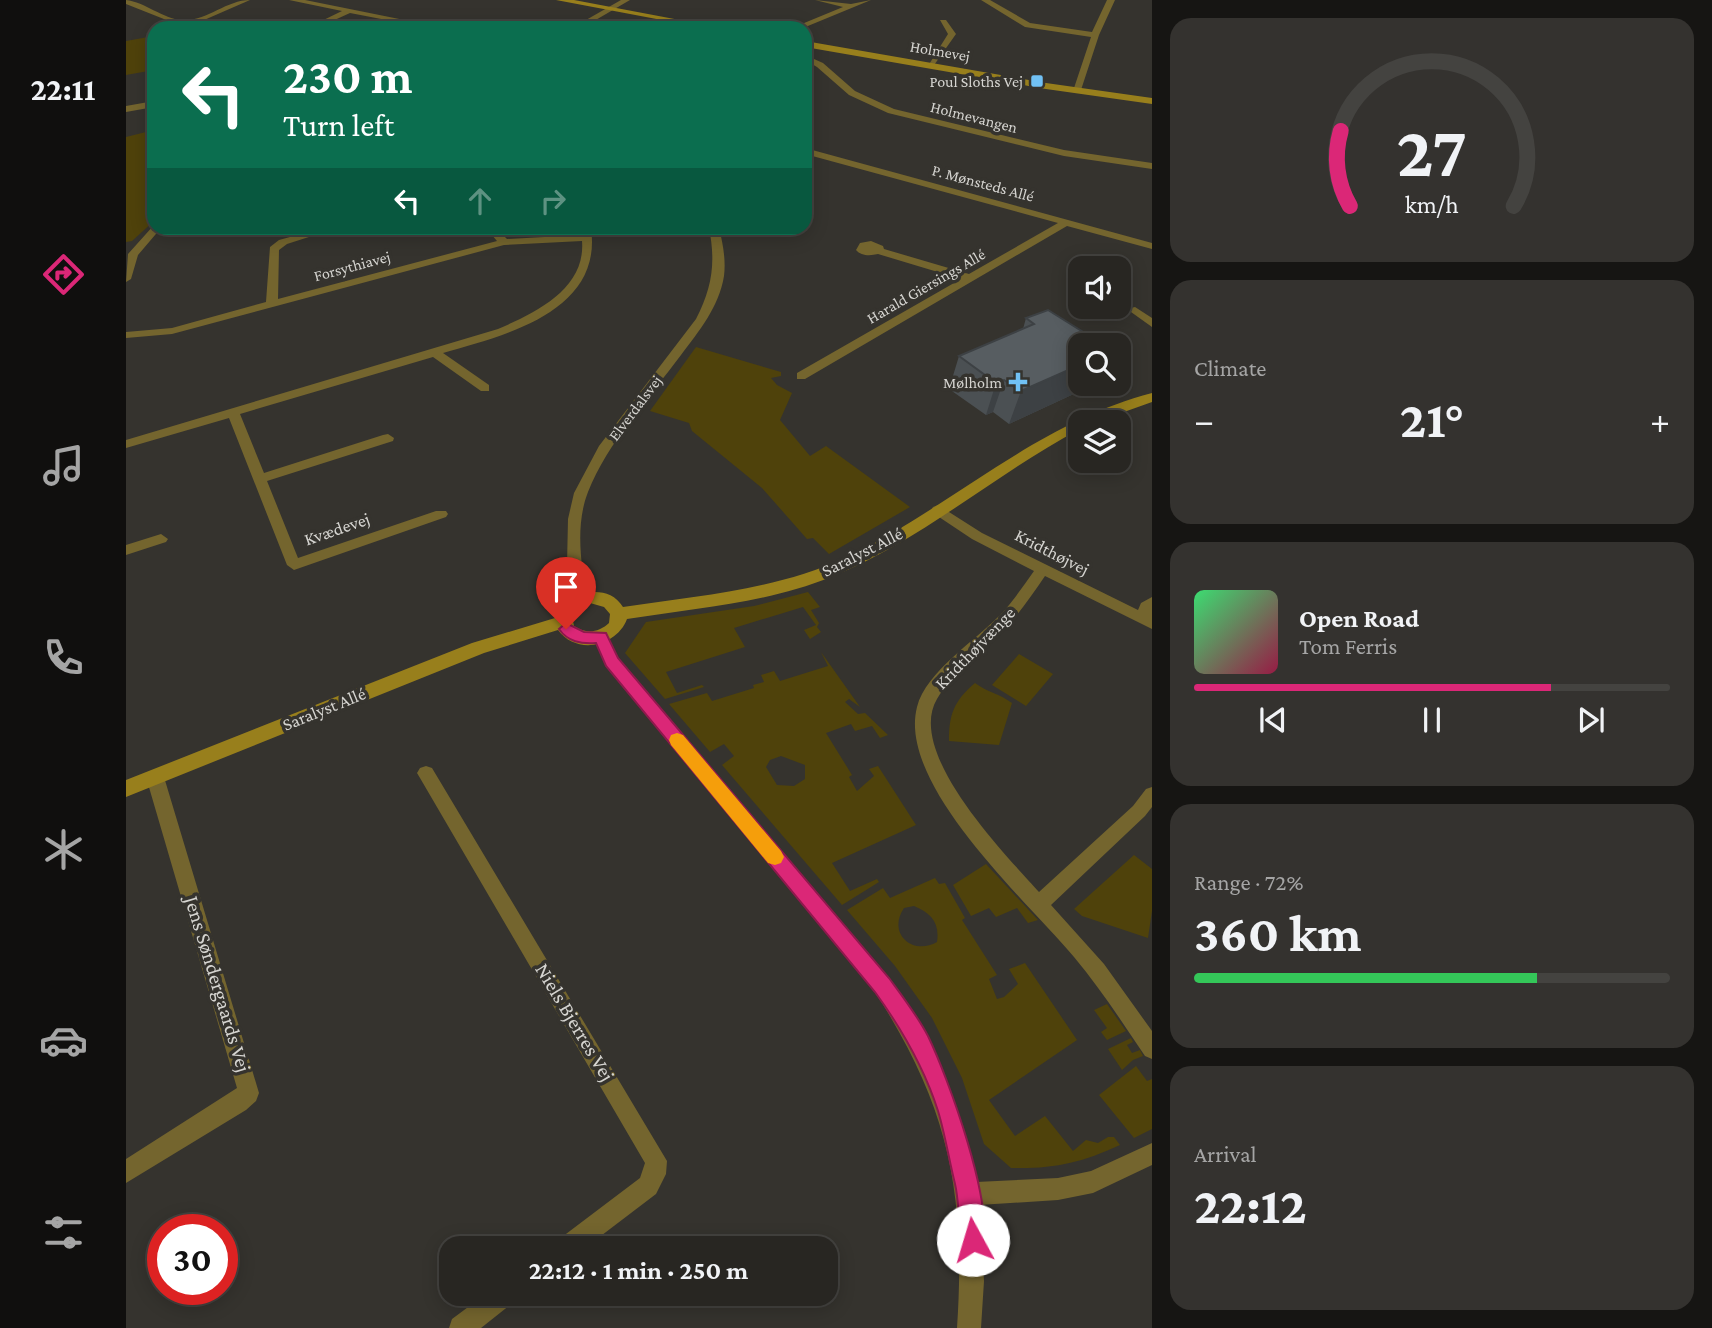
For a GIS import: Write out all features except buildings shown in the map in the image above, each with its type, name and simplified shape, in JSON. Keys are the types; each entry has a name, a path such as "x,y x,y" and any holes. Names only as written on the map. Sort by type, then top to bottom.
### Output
{"street":[{"path":"194,21 246,0"},
{"path":"293,0 403,21"},
{"path":"560,0 678,21"},
{"path":"588,21 626,0"},
{"path":"819,0 852,6"},
{"path":"812,22 867,0"},
{"path":"985,0 1028,25 1095,35"},
{"path":"1077,91 1095,35 1111,0"},
{"path":"126,1 174,21"},
{"path":"327,21 349,11"},
{"path":"932,66 952,34 943,22"},
{"name":"Holmevej","path":"812,45 1077,91 1152,101"},
{"path":"812,52 821,46"},
{"name":"Holmevangen","path":"812,60 852,93 891,111 1064,153 1152,166"},
{"path":"126,109 147,105"},
{"name":"P. Mønsteds Allé","path":"812,153 1152,246"},
{"name":"Harald Giersings Allé","path":"802,376 1067,222"},
{"path":"126,279 133,254 150,235"},
{"path":"272,304 274,249 284,242 308,235"},
{"path":"498,235 504,242"},
{"name":"Forsythiavej","path":"126,335 172,331 504,242 569,235"},
{"path":"126,444 507,330 546,312 572,289 588,253 587,235"},
{"name":"Elverdalsvej","path":"580,598 574,565 575,519 581,493 604,449 701,320 710,304 720,263 720,245 716,235"},
{"path":"878,251 970,278"},
{"path":"1135,310 1152,324"},
{"path":"435,353 485,388"},
{"name":"Saralyst Allé","path":"1115,410 1152,397"},
{"name":"Kvædevej","path":"233,412 294,565 441,514"},
{"name":"Saralyst Allé","path":"619,614 751,594 806,579 850,562 1068,430"},
{"path":"261,478 388,438"},
{"name":"Kridthøjvej","path":"938,510 977,536 1149,622"},
{"path":"126,550 161,539"},
{"name":"Kridthøjvænge","path":"1043,569 1008,616 933,691 924,708 922,722 931,763 974,832 1077,946 1152,1049"},
{"path":"580,598 609,601 619,614 613,630 601,637 581,638 573,634 563,622 566,608 580,598"},
{"path":"1149,622 1146,607 1152,603"},
{"name":"Saralyst Allé","path":"126,789 478,648 563,622"},
{"path":"601,637 612,662 866,965 905,1016 920,1043 949,1110 969,1194 973,1240 969,1328"},
{"name":"Niels Bjerres Vej","path":"426,773 656,1161 655,1174 648,1186 582,1236"},
{"name":"Jens Søndergaards Vej","path":"126,1172 248,1093 155,777"},
{"path":"1039,904 1139,811 1152,794"},
{"path":"969,1194 1058,1189 1093,1182 1152,1154"},
{"path":"461,1328 490,1306"}],"shaded area":[{"path":"147,37 147,71 126,75 126,41"},
{"path":"147,132 147,227 132,241 126,242 126,137"},
{"path":"696,347 781,372 781,376 771,378 777,385 792,393 780,420 810,456 826,446 910,507 829,554 813,538 807,539 762,488 692,431 689,423 650,411"},
{"path":"808,592 820,607 811,610 821,632 810,639 804,630 816,625 803,607 734,628 745,647 666,672 677,693 702,685 704,687 665,699 625,653 646,622 754,606"},
{"path":"821,652 860,707 849,699 845,702 858,714 865,713 888,735 880,738 872,726 855,731 851,724 826,733 852,775 849,777 857,791 874,776 869,769 878,766 916,825 832,863 850,891 877,879 879,882 842,905 722,765 734,756 724,744 710,752 669,704 707,693 712,701 754,688 753,685 764,682 761,675 774,671 780,681 828,666","holes":["781,756 805,765 805,779 794,786 777,785 766,767 770,760"]},
{"path":"1019,654 1053,674 1026,706 992,685"},
{"path":"975,683 1012,703 999,745 949,741 954,709"},
{"path":"1134,855 1152,869 1152,911 1148,938 1082,916 1074,909"},
{"path":"986,864 1038,920 1028,923 1017,908 996,917 989,908 971,916 953,885"},
{"path":"935,878 939,884 945,883 965,918 962,920 997,975 989,979 997,999 1004,997 1018,984 1009,969 1025,963 1077,1040 989,1100 1015,1136 1045,1116 1073,1151 1086,1140 1098,1143 1108,1137 1114,1137 1120,1145 1067,1164 1011,1168 984,1144 962,1078 932,1018 895,966 847,910 883,888 890,898","holes":["914,906 930,915 936,924 937,942 928,946 911,944 905,940 898,926 904,908"]},
{"path":"1107,1004 1126,1031 1107,1040 1101,1032 1107,1028 1094,1010"},
{"path":"1131,1038 1133,1042 1127,1045 1132,1053 1140,1050 1143,1056 1133,1060 1122,1070 1108,1049"},
{"path":"1136,1066 1147,1081 1152,1079 1152,1129 1134,1138 1099,1095"}],"slow traffic":[{"path":"677,740 775,857"}],"place":[{"name":"Poul Sloths Vej","path":"1037,81"},
{"name":"Mølholm","path":"1018,382"}],"route":[{"path":"566,629 581,638 601,637 612,662 905,1016 920,1043 949,1110 969,1194 973,1240"}]}
